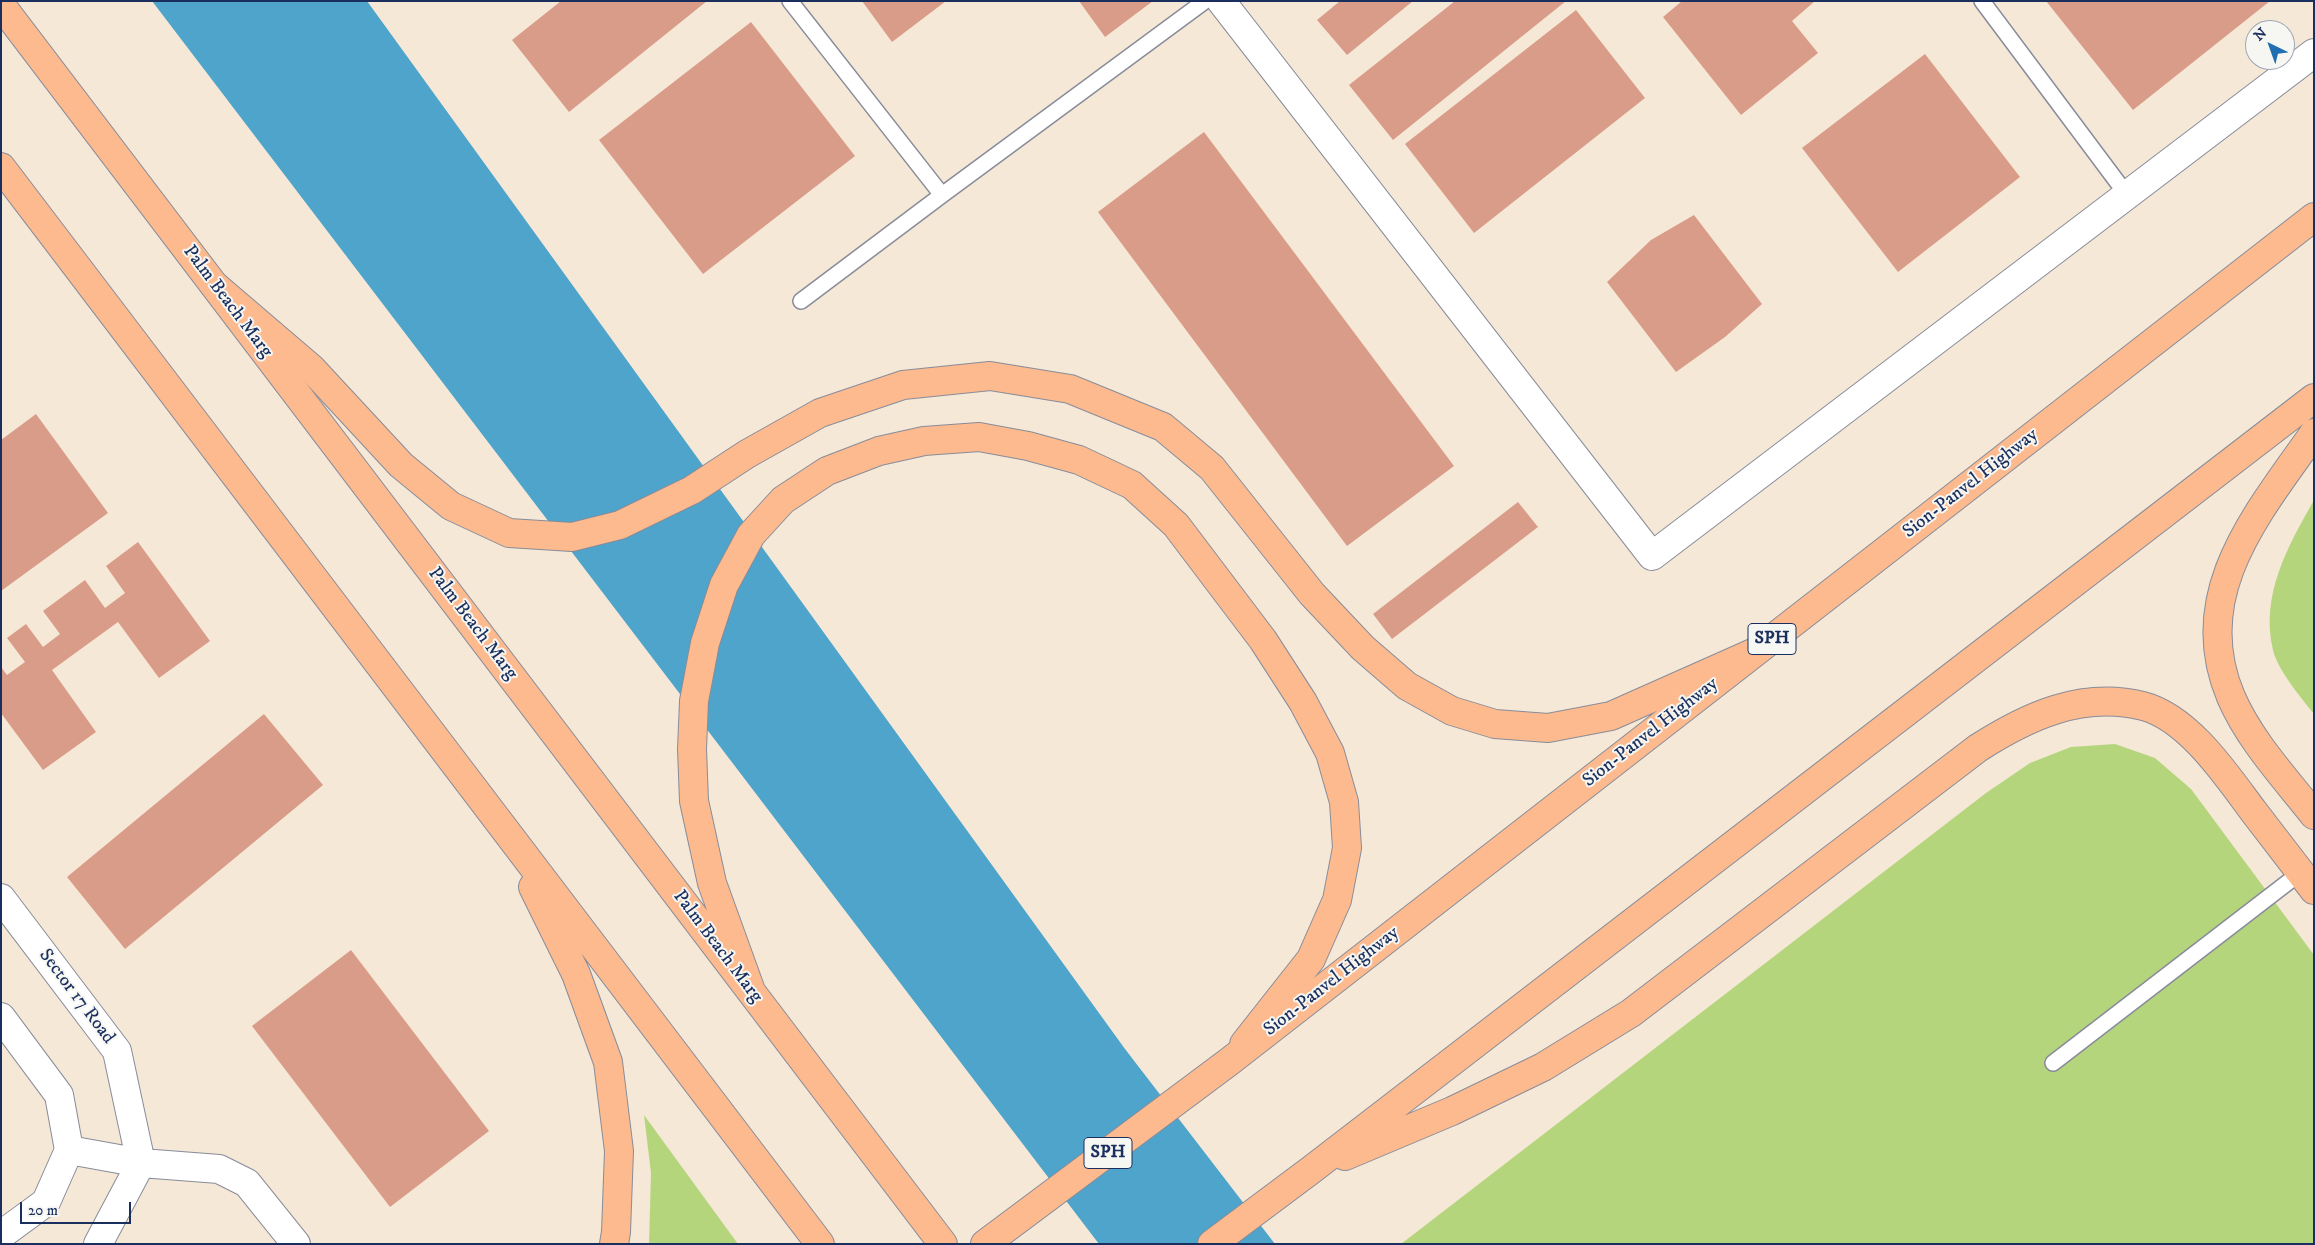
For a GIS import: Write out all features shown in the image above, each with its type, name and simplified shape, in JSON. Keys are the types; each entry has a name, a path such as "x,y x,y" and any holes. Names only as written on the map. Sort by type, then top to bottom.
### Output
{"main road":[{"name":"Palm Beach Marg","path":"1,5 943,1244"},
{"path":"1,167 820,1244"},
{"name":"Sion-Panvel Highway","path":"985,1244 1230,1061 2314,217"},
{"path":"215,286 312,368 408,471 451,506 509,533 572,537 620,526 692,490 747,454 820,413 902,385 990,376 1070,389 1163,427 1212,468 1312,594 1364,648 1407,686 1452,711 1495,724 1548,728 1611,716 1755,652"},
{"path":"1212,1244 1311,1170 2314,398"},
{"path":"2314,433 2250,525 2232,560 2221,594 2217,632 2220,663 2231,698 2250,732 2314,815"},
{"path":"751,991 712,883 694,801 692,749 694,701 705,643 724,585 751,535 784,500 827,471 879,451 924,441 979,438 1028,446 1079,460 1132,485 1176,526 1268,648 1303,702 1330,753 1344,802 1346,848 1337,900 1311,959 1230,1061"},
{"path":"1311,1170 1452,1111 1543,1067 1632,1013 1978,748 2013,726 2048,711 2084,702 2114,703 2143,706 2164,716 2192,736 2214,760 2307,882"},
{"path":"504,829 576,974 608,1062 619,1152 614,1244"}],"street":[{"path":"1221,1 1652,556 2314,53"},
{"name":"Sector 17 Road","path":"1,898 117,1051 141,1163"},
{"path":"1,1017 59,1095 69,1150 46,1202 1,1235"},
{"path":"69,1150 141,1163 219,1169 246,1183 296,1244"},
{"path":"100,1243 141,1163"}],"lane":[{"path":"790,1 942,195"},
{"path":"801,301 1205,1"},
{"path":"1982,1 2127,195"},
{"path":"2053,1063 2307,882"}],"green space":[{"path":"2314,500 2314,714 2290,684 2275,658 2270,630 2270,610 2273,590 2286,553"},
{"path":"2115,744 2155,758 2191,789 2314,955 2314,1244 1401,1244 1986,793 2030,763 2071,747"},
{"path":"644,1115 738,1244 649,1244 651,1173"}],"water":[{"path":"152,1 367,1 1125,1049 1275,1244 1099,1244"}],"building":[{"path":"561,1 707,1 569,112 512,40"},
{"path":"862,1 946,1 892,42"},
{"path":"1079,1 1153,1 1105,37"},
{"path":"1340,1 1413,1 1347,55 1317,20"},
{"path":"1455,1 1566,1 1393,140 1349,85"},
{"path":"1682,1 1815,1 1792,21 1818,53 1741,115 1663,17"},
{"path":"2046,1 2270,1 2245,20 2133,110"},
{"path":"1576,10 1645,98 1474,233 1405,144"},
{"path":"751,22 855,156 703,274 599,140"},
{"path":"1925,54 2020,177 1898,272 1802,148"},
{"path":"1204,132 1454,466 1347,546 1098,212"},
{"path":"1694,215 1762,304 1725,337 1676,372 1607,282 1651,240"},
{"path":"36,414 108,513 1,591 1,440"},
{"path":"1518,502 1538,527 1392,639 1373,614"},
{"path":"138,542 210,641 159,678 118,622 52,670 96,732 43,770 1,713 1,667 7,675 25,662 7,638 26,624 43,647 60,634 43,611 85,580 105,608 125,593 106,566"},
{"path":"264,714 323,785 125,949 67,877"},
{"path":"351,950 489,1131 390,1207 252,1026"}]}
